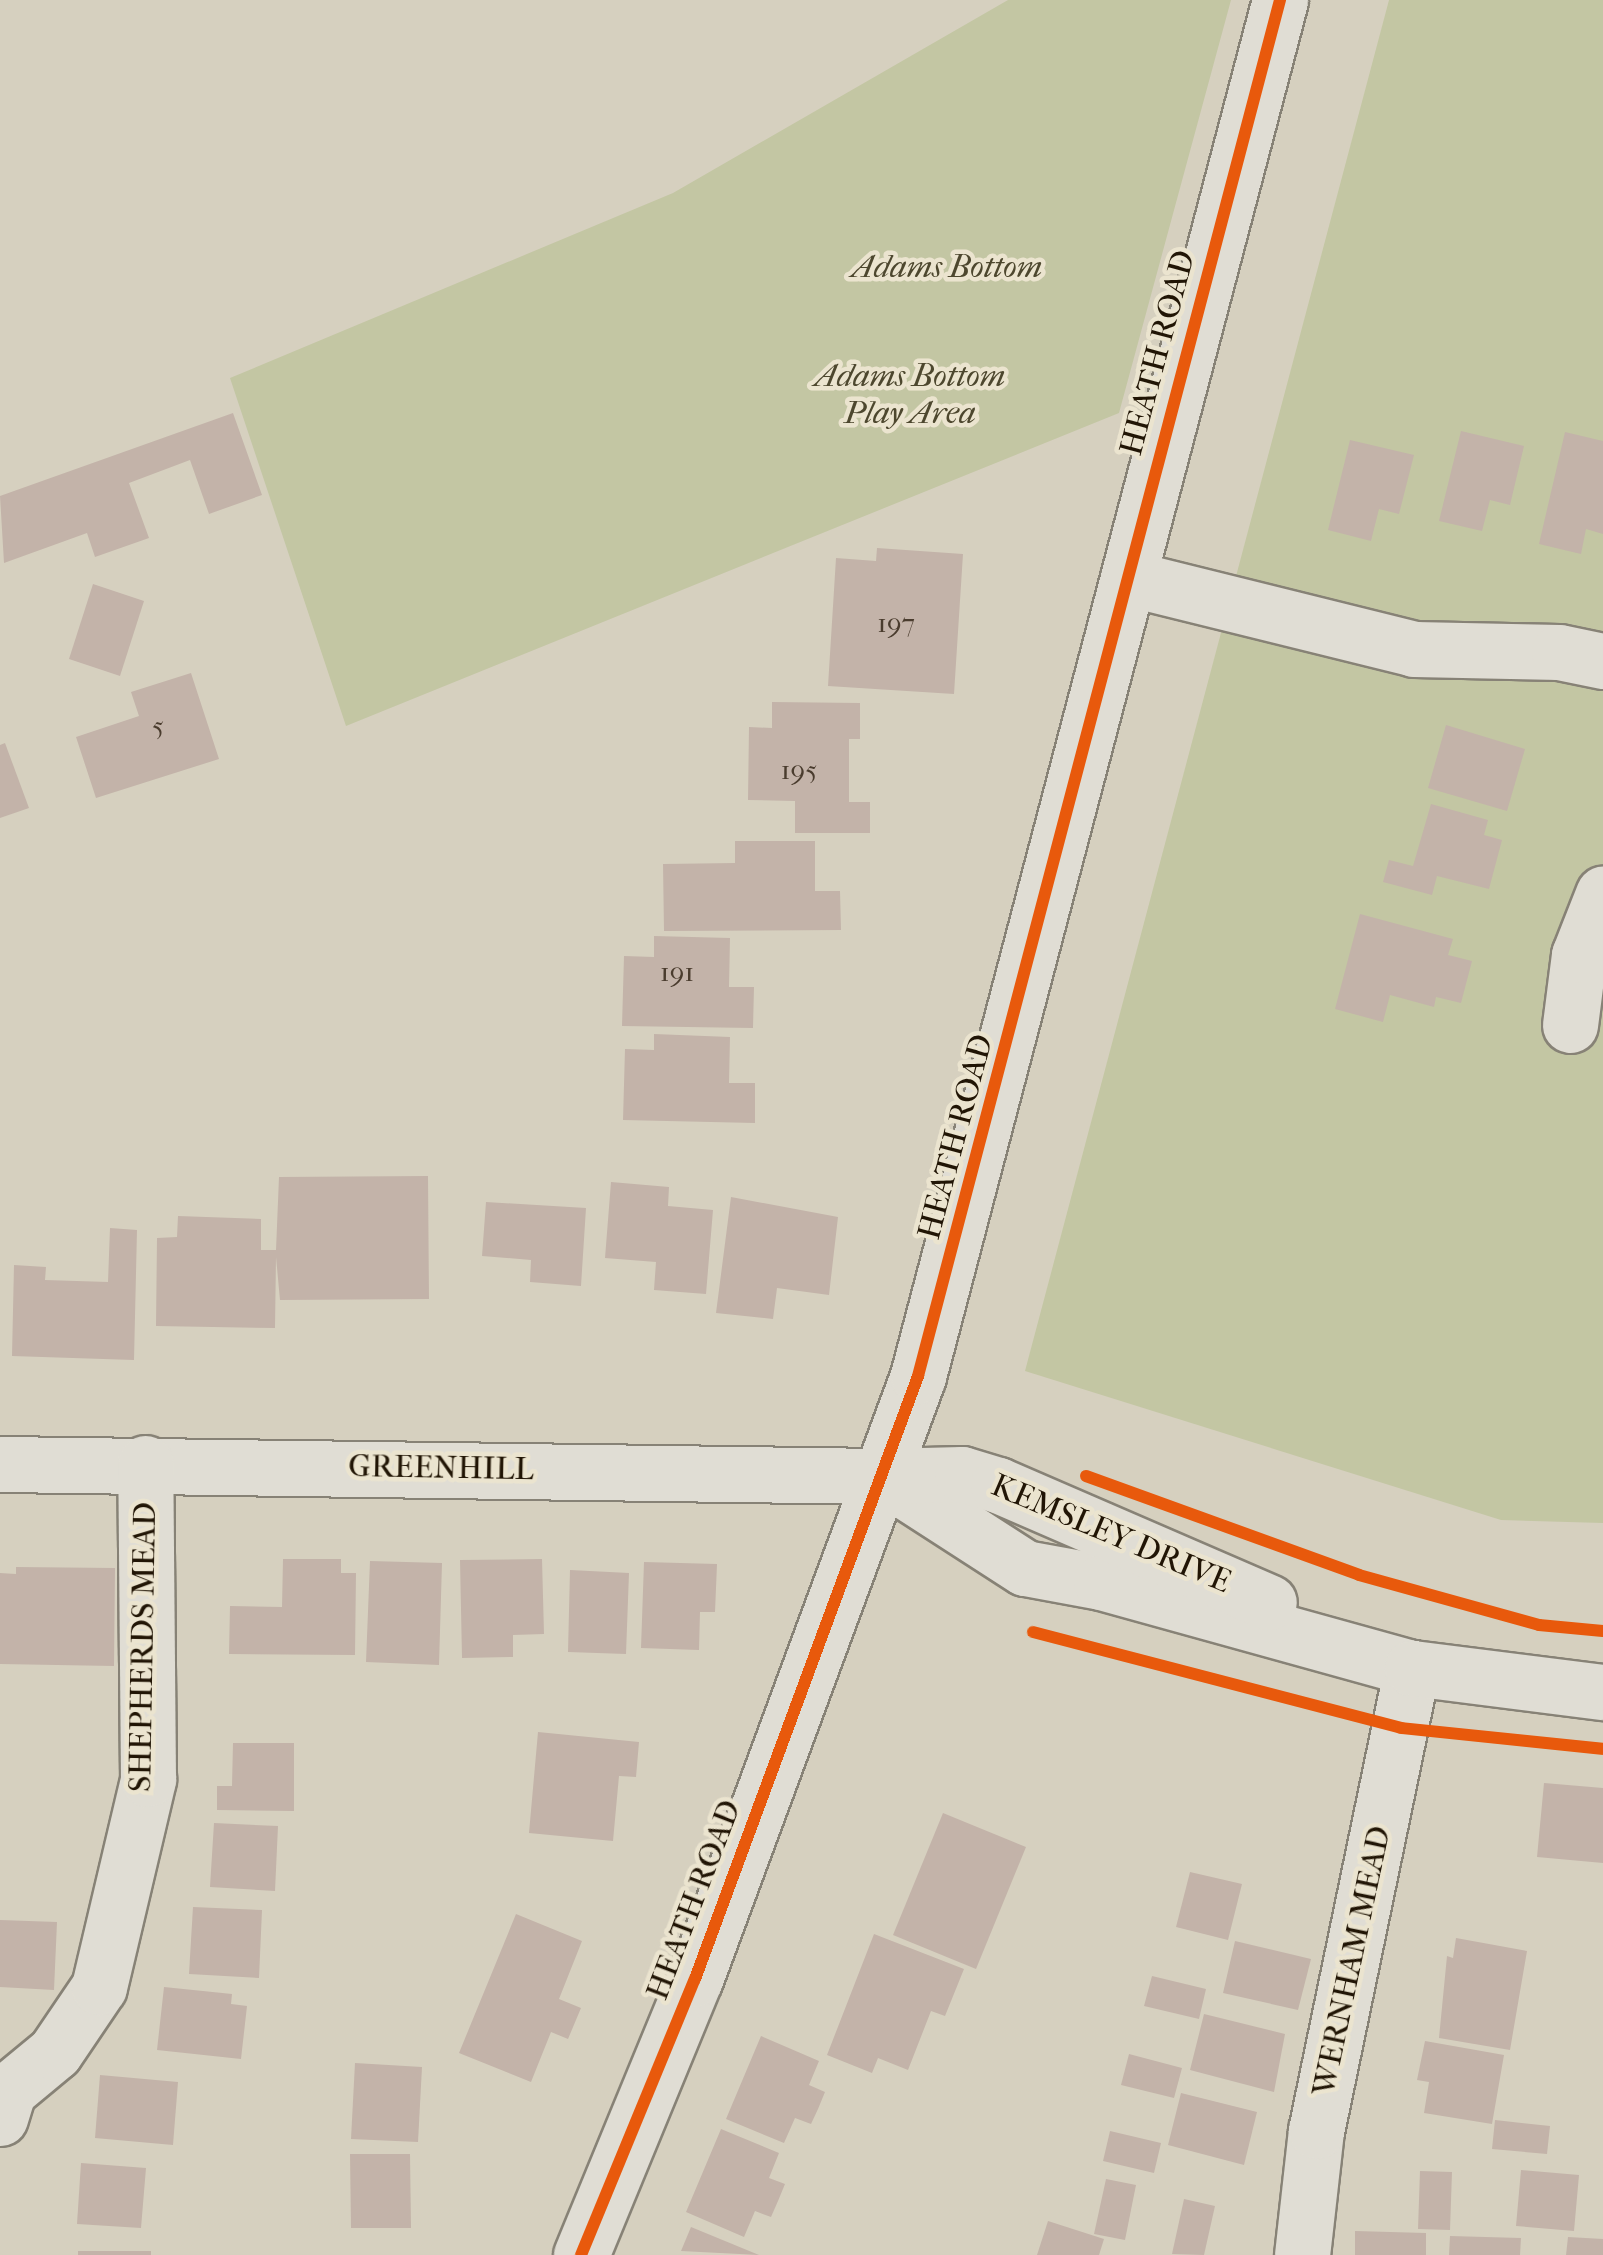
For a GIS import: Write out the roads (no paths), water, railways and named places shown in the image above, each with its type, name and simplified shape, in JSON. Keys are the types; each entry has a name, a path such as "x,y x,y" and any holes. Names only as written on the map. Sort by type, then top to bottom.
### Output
{"street":[{"name":"HEATH ROAD","path":"580,2255 695,1979 882,1476 967,1209 1280,0"},
{"path":"1128,578 1414,649 1559,652 1603,661"},
{"path":"1570,1025 1579,955 1603,894"},
{"name":"SHEPHERDS MEAD","path":"2,2100 55,2052 99,1987 148,1778 145,1463"},
{"name":"GREENHILL","path":"0,1464 882,1476"},
{"name":"KEMSLEY DRIVE","path":"882,1476 962,1474 998,1484 1412,1668 1603,1692"},
{"name":"WERNHAM MEAD","path":"1302,2255 1316,2131 1412,1668"}],"park label":[{"name":"Adams Bottom","path":"947,267"},
{"name":"Adams Bottom Play Area","path":"910,396"}]}
